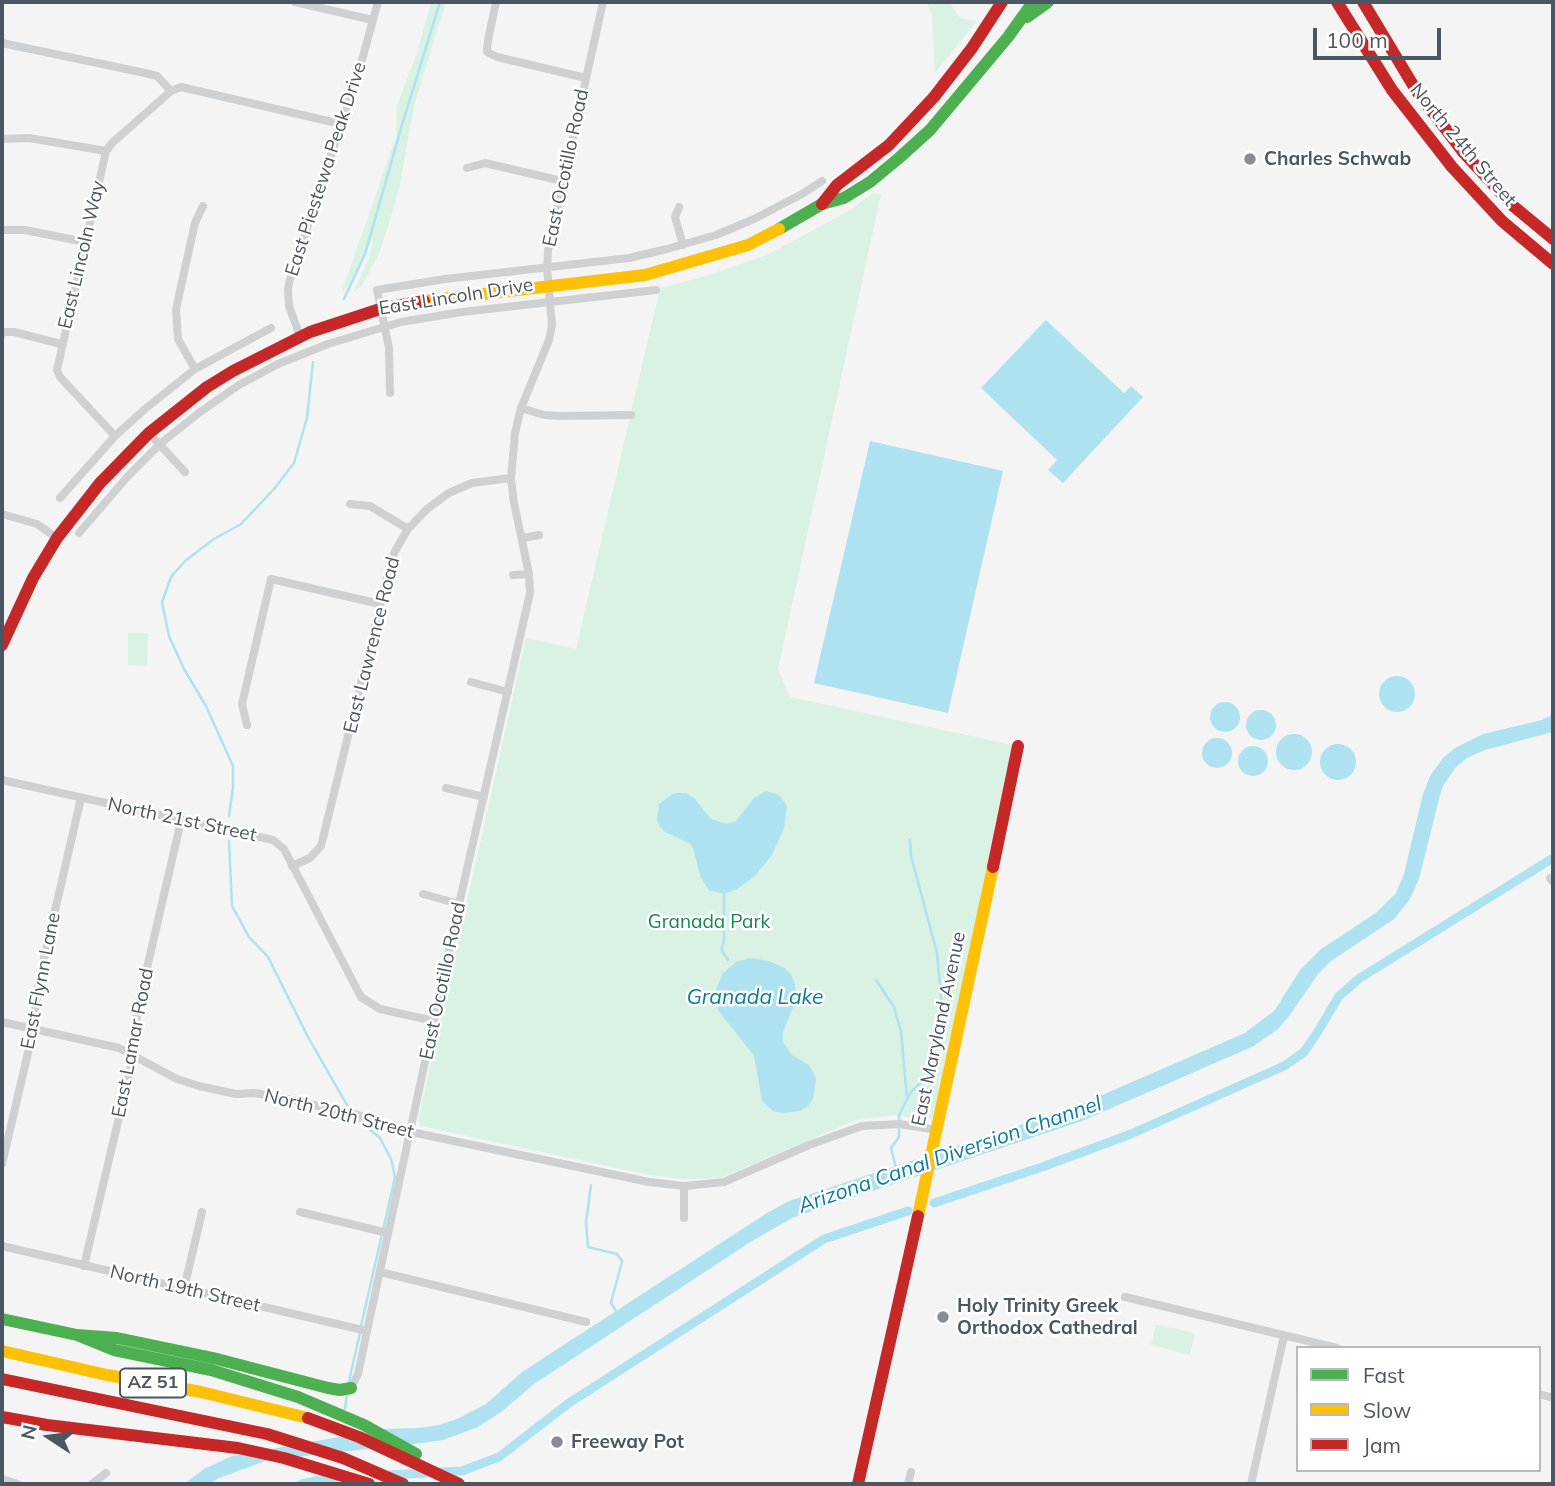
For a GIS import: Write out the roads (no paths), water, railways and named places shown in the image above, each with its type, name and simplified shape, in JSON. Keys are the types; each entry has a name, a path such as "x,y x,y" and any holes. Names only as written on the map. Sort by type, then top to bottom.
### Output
{"main road":[{"name":"East Lincoln Drive","path":"822,204 837,185 889,145 934,97 972,48 1002,2"},
{"name":"East Lincoln Drive","path":"2,645 32,581 57,538 106,476 149,433 207,387 236,369 300,337 380,309 447,297 645,275 748,244 822,204 844,198 870,182 915,144 952,104 1033,2"},
{"path":"1016,25 1048,2"},
{"name":"North 24th Street","path":"1337,2 1392,90 1452,167 1500,219 1553,264"},
{"name":"North 24th Street","path":"1363,2 1416,89 1451,137 1490,182 1521,213 1553,239"},
{"path":"1451,137 1454,153 1452,167 1477,180 1509,207 1521,213"},
{"name":"East Maryland Avenue","path":"858,1484 928,1174 1018,746"},
{"path":"2,1319 77,1335 117,1338 213,1358 328,1388 351,1388"},
{"path":"77,1335 114,1350 211,1370 324,1406 410,1449 454,1481"},
{"name":"AZ 51","path":"2,1351 107,1375 201,1392 304,1417 359,1437 454,1481"},
{"name":"AZ 51","path":"2,1380 267,1434 343,1458 403,1484"},
{"path":"2,1417 238,1448 284,1458 369,1484"}],"street":[{"path":"295,2 373,20"},
{"name":"East Piestewa Peak Drive","path":"300,337 291,313 288,289 378,2"},
{"path":"496,2 487,52 496,57 586,78"},
{"name":"East Ocotillo Road","path":"351,1388 358,1374 459,904 530,593 523,538 514,503 512,478 515,433 521,408 549,340 552,325 547,268 562,181 603,2"},
{"path":"2,43 157,76 171,91"},
{"path":"2,139 29,138 106,151 171,91 181,87 341,124"},
{"name":"East Lincoln Way","path":"106,151 57,370 60,377 115,436"},
{"path":"467,168 485,163 562,181"},
{"name":"East Lincoln Drive","path":"380,309 377,290 445,278 629,258 682,245 754,219 822,181"},
{"path":"811,189 822,204"},
{"path":"195,369 182,351 178,339 176,309 195,223 203,206"},
{"path":"679,207 675,217 682,245"},
{"path":"2,230 25,230 85,242"},
{"name":"East Lincoln Drive","path":"79,533 128,475 160,444 207,406 268,369 328,344 385,326 463,312 656,290"},
{"path":"380,309 391,371 390,393"},
{"path":"60,498 115,436 145,409 195,369 271,328"},
{"path":"2,333 61,344"},
{"path":"521,408 544,415 631,415"},
{"path":"149,433 184,472"},
{"name":"East Lawrence Road","path":"292,866 310,858 321,846 390,565 408,529 427,509 449,493 472,483 512,478"},
{"path":"350,504 370,506 408,529"},
{"path":"2,514 37,524 57,538"},
{"path":"523,538 539,535"},
{"path":"513,575 529,573"},
{"path":"247,724 242,704 271,579 380,604"},
{"path":"251,622 261,624"},
{"path":"471,682 508,692"},
{"name":"North 21st Street","path":"2,780 272,840 284,849 361,997 380,1009 434,1021"},
{"path":"446,788 484,797"},
{"name":"East Flynn Lane","path":"2,1164 33,1029 39,980 81,798"},
{"name":"East Lamar Road","path":"84,1266 131,1066 138,1007 181,821"},
{"path":"423,894 459,904"},
{"name":"North 20th Street","path":"2,1022 120,1048 168,1075 199,1086 236,1094 254,1093 279,1097 358,1115 411,1132 649,1182 684,1186 724,1182 809,1145 862,1126 900,1124 937,1130"},
{"path":"684,1186 684,1218"},
{"path":"184,1289 202,1212"},
{"path":"300,1212 388,1233"},
{"name":"North 19th Street","path":"2,1246 367,1331"},
{"path":"380,1272 586,1322"},
{"path":"1125,1297 1327,1346"},
{"path":"1251,1484 1284,1336"},
{"path":"908,1484 911,1472"},
{"path":"92,1484 106,1474"},
{"path":"2,1479 18,1484"}],"water":[{"path":"1046,320 1124,393 1131,386 1143,397 1063,483 1048,470 1057,460 981,388"},
{"path":"870,441 1003,471 948,713 814,683"},
{"path":"1397,676 1410,681 1415,694 1410,707 1397,712 1384,707 1379,694 1384,681"},
{"path":"1225,702 1231,703 1239,711 1239,723 1231,731 1225,732 1219,731 1211,723 1210,717 1211,711 1219,703"},
{"path":"1261,710 1272,714 1276,725 1272,736 1261,740 1250,736 1246,725 1250,714"},
{"name":"Arizona Canal Diversion Channel","path":"1553,714 1553,732 1485,750 1467,758 1456,767 1443,786 1419,879 1410,899 1394,919 1331,961 1318,974 1278,1029 1254,1046 1082,1121 792,1218 752,1241 534,1384 500,1413 476,1428 443,1440 268,1460 209,1484 184,1484 204,1469 232,1456 384,1429 439,1425 457,1419 486,1404 522,1372 789,1201 1072,1108 1245,1033 1275,1010 1300,970 1321,949 1376,913 1396,893 1404,874 1423,794 1430,776 1443,758 1455,748 1483,734 1542,720"},
{"path":"1294,734 1307,739 1312,752 1307,765 1294,770 1281,765 1276,752 1281,739"},
{"path":"1217,738 1228,742 1232,753 1228,764 1217,768 1206,764 1202,753 1206,742"},
{"path":"1338,744 1351,749 1356,762 1351,775 1338,780 1325,775 1320,762 1325,749"},
{"path":"1253,746 1264,750 1268,761 1264,772 1253,776 1242,772 1238,761 1242,750"},
{"path":"766,791 779,795 787,806 784,828 772,855 755,876 737,889 724,894 709,890 701,878 693,848 660,827 657,821 659,804 674,793 686,793 695,799 711,819 727,824 736,821 754,798"},
{"name":"Granada Lake","path":"750,958 769,961 785,968 795,985 796,1000 783,1032 783,1042 792,1055 809,1065 816,1078 813,1099 800,1111 773,1111 762,1101 754,1056 718,1010 716,989 723,973 736,962"}],"waterway":[{"path":"344,299 365,254 440,2"},
{"path":"229,816 233,766 206,706 184,669 169,636 162,602 171,577 185,561 214,539 241,524 294,463 307,418 313,362"},
{"name":"Arizona Canal Diversion Channel","path":"896,1168 891,1148 899,1137 899,1115 911,1092 928,1075 941,997 937,953 911,856 910,840"},
{"path":"229,841 232,906 249,937 268,957 308,1037 351,1112"},
{"path":"934,1203 1131,1134 1284,1066 1304,1052 1339,996 1360,978 1553,858"},
{"path":"724,894 722,951 728,960"},
{"path":"876,980 894,1007 901,1031 907,1099"},
{"path":"355,1117 380,1138 391,1159 395,1177 361,1326"},
{"path":"591,1185 586,1222 588,1247 617,1254 622,1261 611,1303 618,1314"},
{"path":"441,1472 462,1471 499,1457 569,1403 824,1239 908,1211"},
{"path":"349,1381 360,1333"},
{"path":"345,1409 347,1394"},
{"path":"389,1475 427,1473"},
{"path":"301,1484 336,1477"}],"place":[{"name":"Charles Schwab","path":"1250,159"},
{"name":"Holy Trinity Greek Orthodox Cathedral","path":"943,1317"},
{"name":"Freeway Pot","path":"557,1442"}],"park label":[{"name":"Granada Park","path":"709,922"}]}
